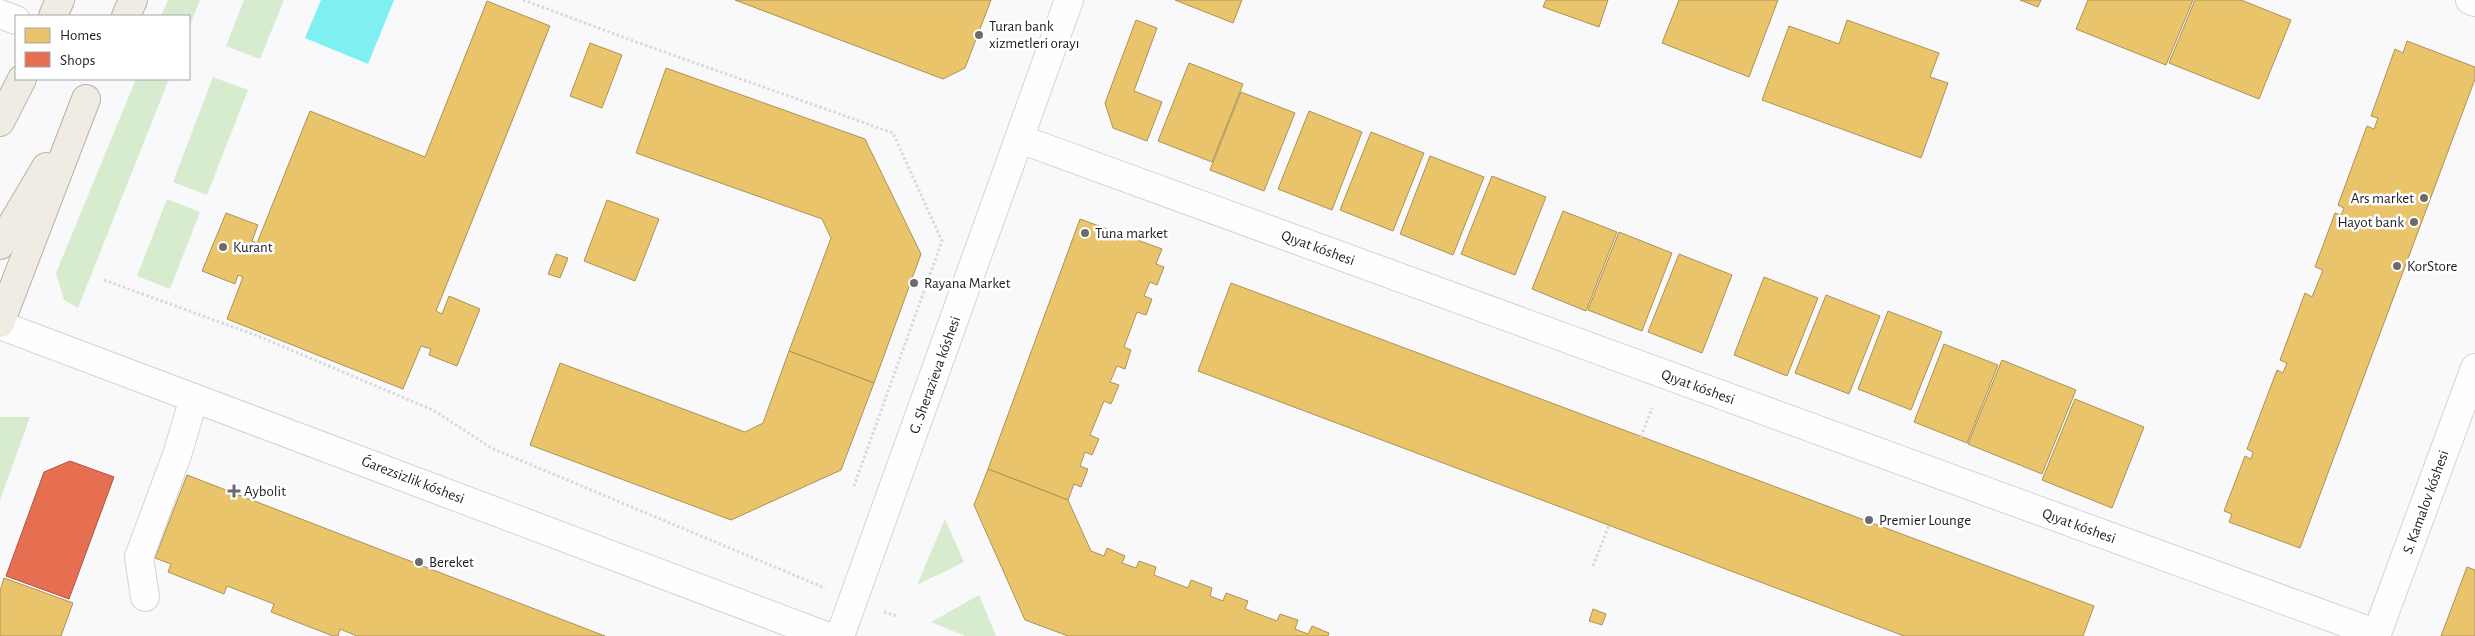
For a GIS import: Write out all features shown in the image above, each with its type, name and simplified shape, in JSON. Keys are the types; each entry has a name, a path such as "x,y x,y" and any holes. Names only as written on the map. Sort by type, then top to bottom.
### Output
{"main road":[{"path":"53,15 60,0"},
{"path":"126,15 133,0"},
{"path":"0,122 21,80"},
{"path":"0,245 91,89"},
{"path":"0,324 91,89"}],"street":[{"name":"G. Sherazieva kóshesi","path":"840,636 1069,0"},
{"path":"2470,0 2475,2"},
{"path":"0,14 15,20"},
{"name":"Qıyat kóshesi","path":"1020,139 2377,635"},
{"name":"Ǵarezsizlik kóshesi","path":"0,324 826,636"},
{"name":"S. Kamalov kóshesi","path":"2377,635 2475,368"},
{"path":"145,597 139,557 177,455 194,398"}],"path":[{"path":"523,0 893,133 942,241 854,486"},
{"path":"104,280 258,336 434,411 491,448 832,591"},
{"path":"1641,437 1652,408"},
{"path":"1593,566 1609,525"},
{"path":"884,612 897,616"}],"green space":[{"path":"168,0 200,0 190,25 190,15 161,15"},
{"path":"244,0 284,0 260,59 226,46"},
{"path":"213,77 248,90 207,195 173,182"},
{"path":"136,80 169,80 78,308 64,300 56,273"},
{"path":"167,199 200,212 170,289 137,276"},
{"path":"0,417 30,417 0,500"},
{"path":"945,519 964,562 917,585"},
{"path":"979,595 996,636 965,636 931,622"}],"water":[{"path":"321,0 394,0 368,64 305,38"}],"building: Homes":[{"path":"735,0 991,0 965,68 943,79"},
{"path":"1175,0 1242,0 1233,23"},
{"path":"1546,0 1608,0 1599,27 1543,7"},
{"path":"1679,0 1778,0 1749,77 1662,43"},
{"path":"2020,0 2041,0 2038,7"},
{"path":"2088,0 2193,0 2166,65 2076,29"},
{"path":"2195,0 2241,0 2291,20 2259,99 2169,63"},
{"path":"487,1 550,26 436,311 442,314 449,296 480,309 457,366 429,355 431,349 421,346 403,389 227,319 243,277 238,275 235,284 202,271 226,213 258,225 252,241 257,243 310,111 425,157"},
{"path":"1136,20 1157,28 1134,91 1162,102 1147,141 1113,128 1105,103"},
{"path":"1847,20 1939,53 1930,77 1948,83 1921,158 1762,100 1789,26 1839,44"},
{"path":"2407,41 2475,67 2475,79 2300,548 2229,522 2232,514 2224,511 2245,456 2251,459 2253,452 2247,449 2277,370 2283,373 2287,363 2280,360 2305,293 2312,297 2323,270 2315,267 2335,213 2341,215 2344,208 2338,205 2367,126 2374,129 2378,118 2371,116 2395,49 2403,53"},
{"path":"590,43 622,55 602,108 570,96"},
{"path":"1189,63 1243,84 1212,162 1158,141"},
{"path":"666,68 865,139 921,254 874,383 789,351 831,238 822,219 636,153"},
{"path":"1241,92 1295,113 1264,191 1210,170"},
{"path":"1309,111 1362,132 1332,210 1278,189"},
{"path":"1371,132 1424,153 1393,231 1340,210"},
{"path":"1430,156 1484,177 1453,255 1400,234"},
{"path":"1492,176 1546,197 1515,275 1461,254"},
{"path":"607,200 659,219 635,281 584,261"},
{"path":"1563,211 1617,232 1586,311 1532,289"},
{"path":"1080,219 1162,249 1156,264 1164,267 1157,285 1150,282 1144,296 1152,299 1146,315 1137,312 1124,347 1131,350 1125,369 1117,366 1110,382 1119,385 1111,404 1104,401 1090,435 1099,439 1092,455 1085,452 1080,466 1088,469 1081,487 1074,484 1068,500 988,469"},
{"path":"1619,232 1672,253 1642,331 1588,310"},
{"path":"556,254 568,258 560,278 548,274"},
{"path":"1679,254 1732,275 1702,353 1648,332"},
{"path":"1764,277 1818,298 1787,376 1734,355"},
{"path":"1231,283 2094,606 2083,636 1904,636 1198,371"},
{"path":"1826,295 1880,316 1849,394 1795,373"},
{"path":"1888,311 1942,332 1911,410 1858,389"},
{"path":"1944,344 1998,365 1967,443 1914,422"},
{"path":"789,351 874,383 841,470 731,520 530,445 560,363 745,432 763,423"},
{"path":"2002,360 2076,390 2042,474 1968,444"},
{"path":"2075,399 2144,427 2112,508 2042,480"},
{"path":"988,469 1068,500 1091,551 1104,556 1107,548 1125,556 1122,563 1136,568 1139,561 1156,567 1154,575 1188,588 1191,580 1212,588 1210,596 1223,601 1226,593 1248,601 1245,609 1277,621 1280,614 1298,620 1295,629 1308,634 1312,626 1329,633 1328,636 1068,636 1025,620 974,505"},
{"path":"187,475 605,636 357,636 340,629 338,636 333,636 271,612 274,604 227,586 224,594 168,572 171,564 155,558"},
{"path":"2467,567 2475,570 2475,636 2441,636"},
{"path":"4,578 73,603 61,636 0,636 0,591"},
{"path":"1593,609 1606,614 1602,625 1589,621"}],"building: Shops":[{"path":"70,461 114,477 69,599 6,576 44,472"}],"place":[{"name":"Turan bank xizmetleri orayı","path":"979,35"},
{"name":"Ars market","path":"2424,198"},
{"name":"Hayot bank","path":"2414,222"},
{"name":"Tuna market","path":"1085,233"},
{"name":"Kurant","path":"223,247"},
{"name":"KorStore","path":"2397,266"},
{"name":"Rayana Market","path":"914,283"},
{"name":"Aybolit","path":"234,491"},
{"name":"Premier Lounge","path":"1869,520"},
{"name":"Bereket","path":"419,562"}]}
